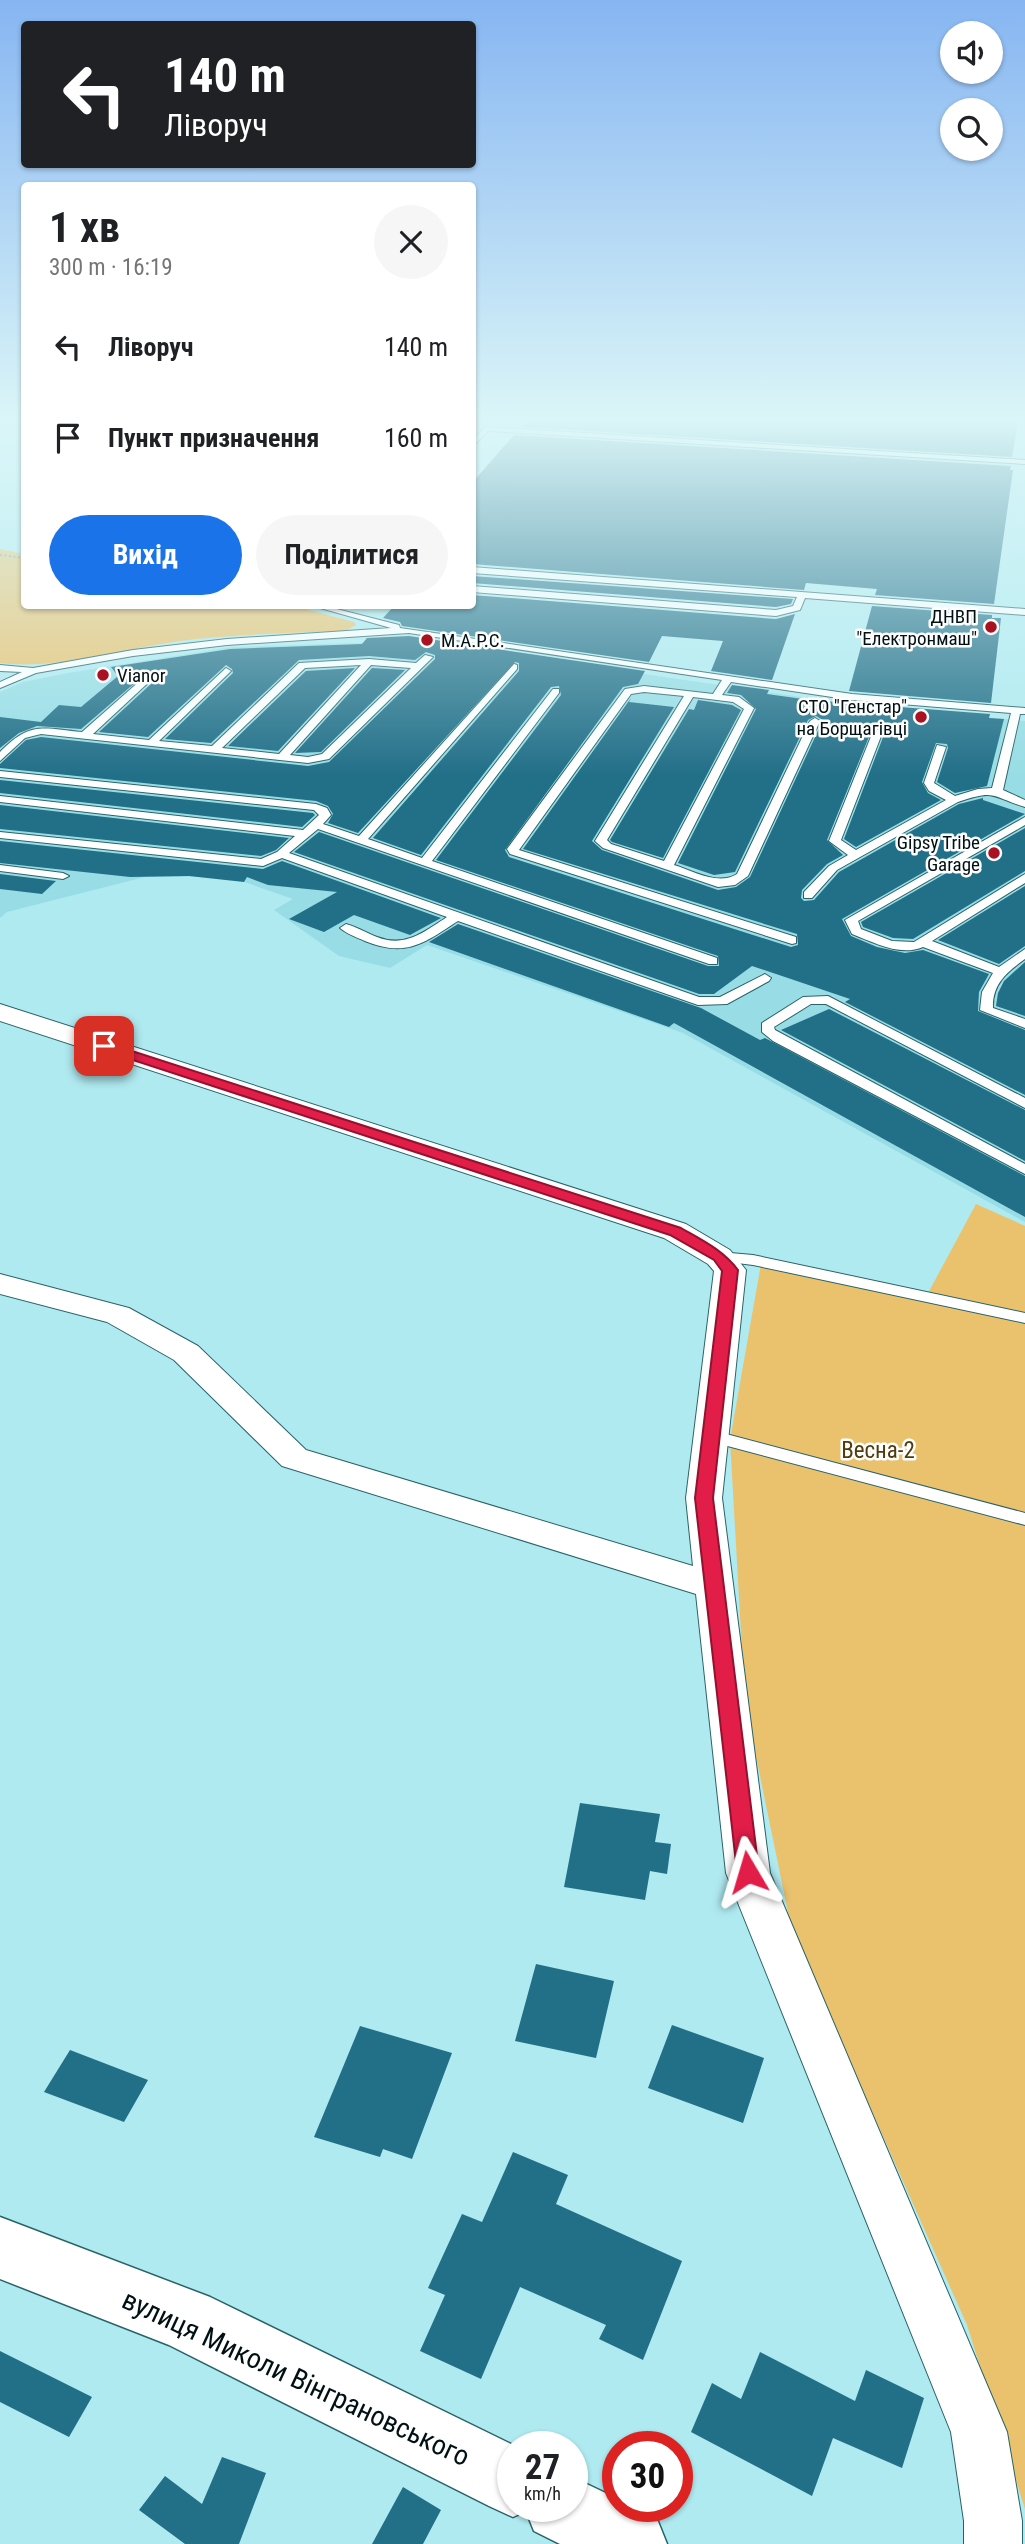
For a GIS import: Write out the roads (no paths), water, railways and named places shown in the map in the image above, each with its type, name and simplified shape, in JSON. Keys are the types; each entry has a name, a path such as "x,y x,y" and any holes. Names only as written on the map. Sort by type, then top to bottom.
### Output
{"main road":[{"name":"вулиця Миколи Вінграновського","path":"0,2248 187,2320 497,2474"},
{"path":"588,2521 632,2544"}],"street":[{"path":"0,1012 675,1231 719,1257 730,1270 704,1498 748,1872 979,2432 993,2521 993,2544"},
{"path":"0,1284 118,1315 186,1353 294,1458 714,1586"}],"lane":[{"path":"476,570 1025,610"},
{"path":"476,589 776,613 797,608 802,595"},
{"path":"333,609 409,630 727,680 852,697 1021,711 997,791"},
{"path":"0,685 34,671 133,653 227,642 409,630"},
{"path":"0,758 21,736 30,733 84,736 308,760 330,755 428,656"},
{"path":"214,750 302,665 369,662 418,666"},
{"path":"282,757 369,662"},
{"path":"361,840 514,667"},
{"path":"0,668 34,671"},
{"path":"151,743 226,671"},
{"path":"716,696 727,680"},
{"path":"84,736 145,681"},
{"path":"667,867 749,708 736,699 644,688 628,691 513,849 514,852 792,940"},
{"path":"425,862 556,691"},
{"path":"690,694 601,841 607,846 718,883 731,883 742,876 815,721"},
{"path":"855,855 835,841 878,731"},
{"path":"941,747 929,783 933,789 954,800"},
{"path":"0,774 316,807 323,810 325,815 281,854 263,863 0,835"},
{"path":"808,895 833,868 954,800 978,792 997,791 1025,804"},
{"path":"0,799 304,834"},
{"path":"1025,820 851,920 856,931 890,945 916,946 1025,878"},
{"path":"316,825 713,961"},
{"path":"281,854 698,1001 722,1001 765,978"},
{"path":"0,868 63,876"},
{"path":"346,928 391,946 401,946 457,916"},
{"path":"922,942 999,971"},
{"path":"1025,953 999,971 985,998 987,1010 1025,1024"},
{"path":"1025,1104 828,1000 808,1000 767,1026 769,1032 778,1038 1025,1170"},
{"path":"719,1257 766,1262 1025,1318"},
{"path":"711,1436 1025,1519"}],"place":[{"name":"ДНВП \"Електронмаш\"","path":"991,627"},
{"name":"М.А.Р.С.","path":"427,640"},
{"name":"Vianor","path":"103,675"},
{"name":"СТО \"Генстар\" на Борщагівці","path":"921,717"},
{"name":"Gipsy Tribe Garage","path":"994,853"}],"park label":[{"name":"Весна-2","path":"878,1450"}]}
